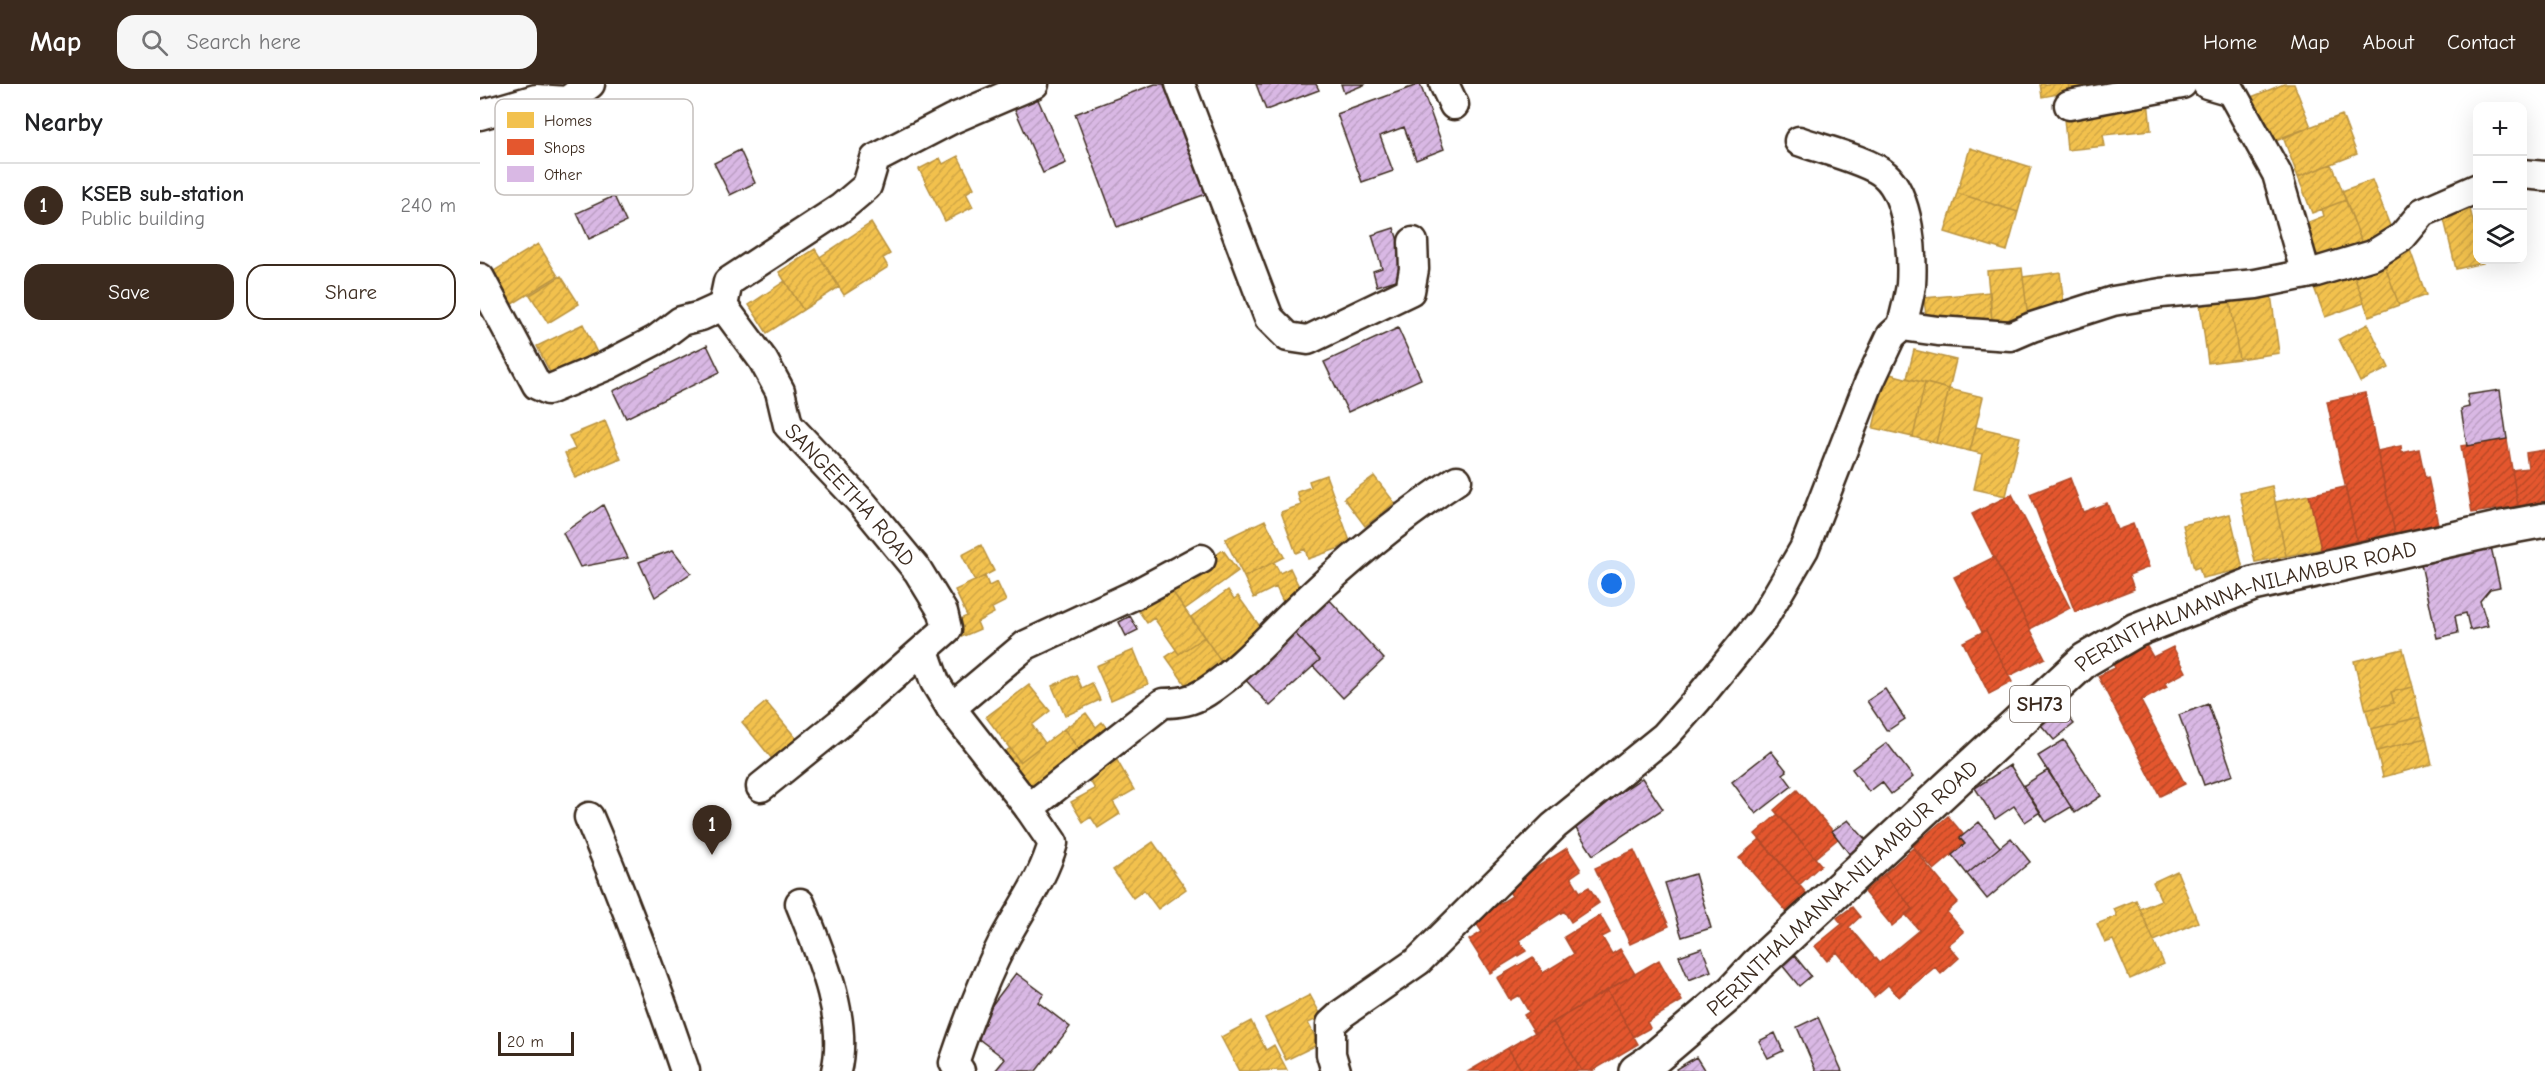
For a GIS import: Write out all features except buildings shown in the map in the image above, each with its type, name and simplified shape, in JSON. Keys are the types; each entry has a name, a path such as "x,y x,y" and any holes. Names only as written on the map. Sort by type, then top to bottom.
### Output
{"main road":[{"name":"PERINTHALMANNA-NILAMBUR ROAD","path":"1647,1068 1733,991 1757,965 2085,660 2103,649 2136,630 2253,584 2545,520"}],"street":[{"path":"570,99 590,84"},
{"path":"480,278 537,385 548,390 618,360 656,340 681,321 701,316 723,306 728,282 841,208 867,186 875,159 952,119 1034,84"},
{"path":"1180,84 1269,318 1288,337 1308,340 1410,291 1414,269 1413,242"},
{"path":"2069,105 2182,84"},
{"path":"2207,84 2231,91 2277,174 2306,274"},
{"path":"480,115 495,111"},
{"path":"1336,1071 1331,1054 1331,1024 1343,1013 1418,961 1554,826 1665,736 1763,619 1804,549 1869,383 1891,336 1902,326 1911,287 1912,262 1907,224 1896,187 1884,174 1799,141"},
{"path":"2527,174 2545,176"},
{"path":"1902,326 2011,336 2032,327 2113,302 2161,293 2256,284 2306,274 2373,255 2402,237 2423,212 2473,190"},
{"name":"SANGEETHA ROAD","path":"723,306 763,360 780,391 788,425 863,504 918,571 943,612 947,629 924,651"},
{"path":"1029,808 1163,703 1183,702 1204,693 1233,672 1305,601 1387,530 1457,480"},
{"path":"951,708 1026,645 1136,594 1201,559"},
{"path":"761,787 924,651 935,682 951,708 1029,808 1053,843 1047,866 1003,941 971,1011 954,1063 960,1071"},
{"path":"589,817 618,884 685,1071"},
{"path":"800,903 829,981 841,1051 836,1071"}],"place":[{"name":"KSEB sub-station","path":"712,855"}]}
